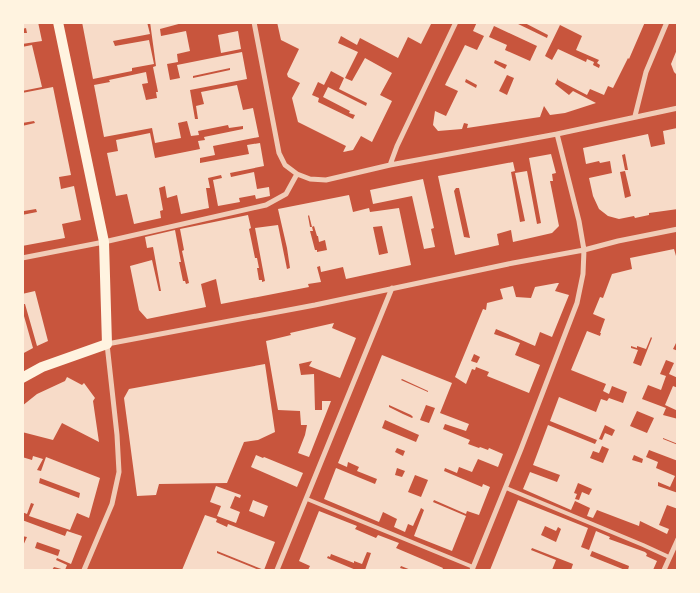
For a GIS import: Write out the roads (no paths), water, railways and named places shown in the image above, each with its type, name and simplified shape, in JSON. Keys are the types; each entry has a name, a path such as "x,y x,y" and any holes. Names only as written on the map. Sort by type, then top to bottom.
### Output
{"main road":[{"path":"22,378 42,367 107,344 104,242 58,22"}],"street":[{"path":"254,22 279,153 285,165 297,174 310,179 326,180 390,165 557,134 678,108"},
{"path":"390,165 397,146 456,22"},
{"path":"635,116 646,72 667,22"},
{"path":"473,569 577,303 583,274 584,250 579,221 557,134"},
{"path":"22,258 104,242 266,205 286,194 297,174"},
{"path":"84,570 112,504 119,472 107,344 306,307 678,229"},
{"path":"277,570 392,288"},
{"path":"664,570 678,539"}],"lane":[{"path":"506,488 669,557"},
{"path":"307,499 473,569"}]}
